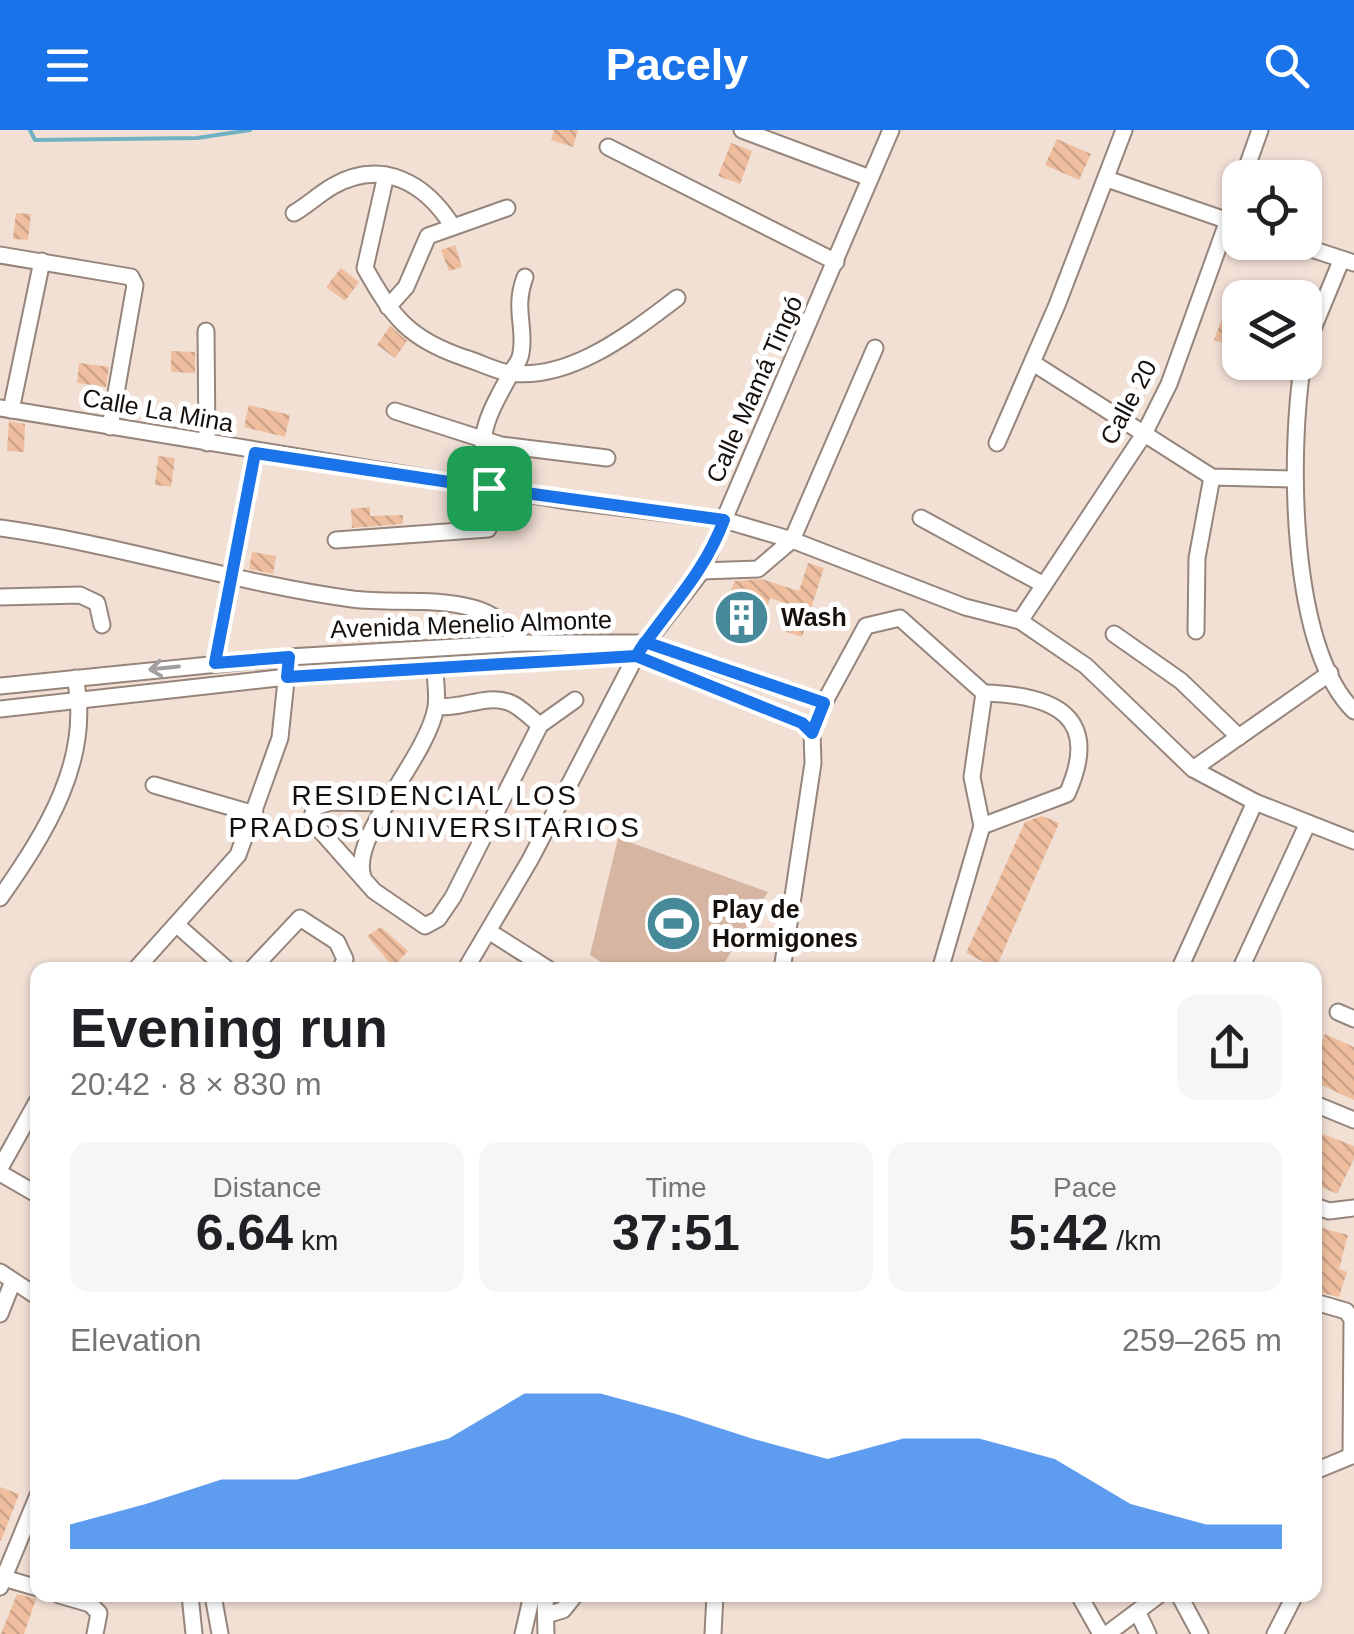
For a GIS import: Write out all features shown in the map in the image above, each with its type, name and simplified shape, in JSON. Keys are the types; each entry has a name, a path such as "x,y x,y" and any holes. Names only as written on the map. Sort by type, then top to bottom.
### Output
{"street":[{"path":"742,130 870,178"},
{"name":"Calle Mamá Tingó","path":"470,962 641,650 702,571 891,130"},
{"path":"998,442 1124,130"},
{"path":"1249,160 1260,130"},
{"path":"608,147 836,262"},
{"path":"386,175 364,268 388,307 417,338 510,373 554,367 607,348 677,298"},
{"path":"294,213 350,178 386,175 411,181 443,210 454,227"},
{"path":"1107,178 1222,219"},
{"path":"388,307 406,286 422,242 507,208"},
{"name":"Calle 20","path":"1020,621 1144,434 1170,384 1222,253"},
{"path":"1322,253 1348,262 1322,314"},
{"path":"0,255 131,277 134,284 110,427"},
{"path":"6,409 42,261"},
{"path":"489,488 482,440 488,412 522,348 517,312 524,277"},
{"path":"206,331 207,444"},
{"path":"702,571 734,574 758,569 792,540 875,348"},
{"path":"1033,363 1212,477 1294,479"},
{"path":"1300,380 1294,479 1300,566 1309,611 1330,673 1354,711"},
{"name":"Calle La Mina","path":"6,409 506,492 724,520 792,540 965,607 1020,621"},
{"path":"394,411 482,440 562,455 607,458"},
{"path":"215,663 255,453"},
{"path":"1196,632 1197,558 1212,477"},
{"path":"336,540 488,529 506,492"},
{"path":"920,518 1044,584"},
{"path":"0,528 86,540 231,576 352,599 471,607 496,615 520,643"},
{"path":"0,597 80,596 97,603 102,626"},
{"path":"783,962 813,763 812,733 853,644 866,626 882,618 900,618 984,693 1028,694 1054,706 1077,725 1082,744 1078,771 1067,794 982,826"},
{"path":"1020,621 1086,666 1193,769 1255,802 1354,841"},
{"path":"1114,634 1181,682 1239,737"},
{"name":"Avenida Menelio Almonte","path":"0,686 215,663 520,643 641,650"},
{"path":"641,650 824,703"},
{"path":"641,650 802,723 812,733"},
{"name":"Avenida Menelio Almonte","path":"0,709 287,677 641,650"},
{"path":"142,962 238,856 280,738 289,657"},
{"path":"362,877 359,857 363,843 423,744 436,706 435,667"},
{"path":"1193,769 1330,673"},
{"path":"0,898 62,797 75,761 80,701 75,678"},
{"path":"942,962 982,826 972,777 984,693"},
{"path":"436,706 452,709 496,699 511,702 540,725"},
{"path":"388,803 331,802 316,806 312,813 316,829 362,877 416,923 425,926 438,919 540,725 575,700"},
{"path":"154,785 254,814"},
{"path":"1183,962 1255,802"},
{"path":"1244,962 1307,825"},
{"path":"258,962 296,921 305,918 344,952 342,962"},
{"path":"177,925 219,962"},
{"path":"490,932 537,962"},
{"path":"1338,1012 1354,1019"},
{"path":"1322,1107 1354,1120"},
{"path":"30,1115 0,1170 30,1190"},
{"path":"1322,1208 1354,1208"},
{"path":"0,1314 6,1276 30,1291"},
{"path":"1322,1304 1346,1310 1352,1319 1352,1455 1322,1469"},
{"path":"30,1514 1,1581 30,1586"},
{"path":"191,1602 194,1634"},
{"path":"214,1602 220,1634"},
{"path":"524,1634 531,1602"},
{"path":"545,1602 546,1634"},
{"path":"546,1616 563,1610 569,1602"},
{"path":"714,1634 715,1602"},
{"path":"1083,1602 1104,1634 1151,1602"},
{"path":"1182,1602 1200,1634"},
{"path":"1275,1634 1291,1602"},
{"path":"94,1604 95,1634"},
{"path":"1138,1613 1148,1634"}],"shaded area":[{"name":"Play de Hormigones","path":"618,838 768,892 725,962 601,962 590,955"}],"building":[{"path":"554,130 578,130 573,147 551,140"},
{"path":"1057,139 1091,154 1079,180 1045,165"},
{"path":"731,143 752,151 740,184 718,176"},
{"path":"16,213 31,214 28,240 13,239"},
{"path":"455,245 462,267 449,271 441,250"},
{"path":"341,268 359,282 345,301 326,287"},
{"path":"1222,319 1222,343 1214,340"},
{"path":"390,326 407,341 395,358 377,345"},
{"path":"171,351 195,352 195,373 171,372"},
{"path":"79,363 109,367 106,387 77,383"},
{"path":"249,405 290,415 285,437 244,427"},
{"path":"9,421 25,424 24,452 7,451"},
{"path":"158,456 175,458 171,487 155,485"},
{"path":"370,507 370,516 403,515 403,524 352,528 351,509"},
{"path":"252,552 276,556 273,574 249,569"},
{"path":"808,563 824,568 802,637 786,632 794,606 770,598 760,630 719,617 735,581 762,579 799,591"},
{"path":"1042,816 1059,823 999,962 984,962 966,953 1025,822"},
{"path":"381,927 408,951 398,962 389,962 367,936"},
{"path":"1325,1034 1354,1047 1354,1100 1322,1085"},
{"path":"1322,1134 1354,1146 1354,1159 1337,1194 1322,1187"},
{"path":"1322,1228 1348,1235 1339,1269 1347,1272 1339,1297 1322,1293"},
{"path":"0,1487 19,1494 1,1541 0,1540"},
{"path":"17,1594 30,1597 30,1602 35,1602 24,1634 1,1634"}],"waterway":[{"path":"30,130 35,140 197,138 250,130"}],"place":[{"name":"Wash","path":"742,617"},
{"name":"Play de Hormigones","path":"673,923"}],"district":[{"name":"RESIDENCIAL LOS PRADOS UNIVERSITARIOS","path":"435,811"}],"route":[{"path":"489,488 255,453 215,663 289,657 287,677 636,656 645,642 824,703 812,733 802,723 636,656 645,642 702,571 724,520 568,502 489,488"}]}
